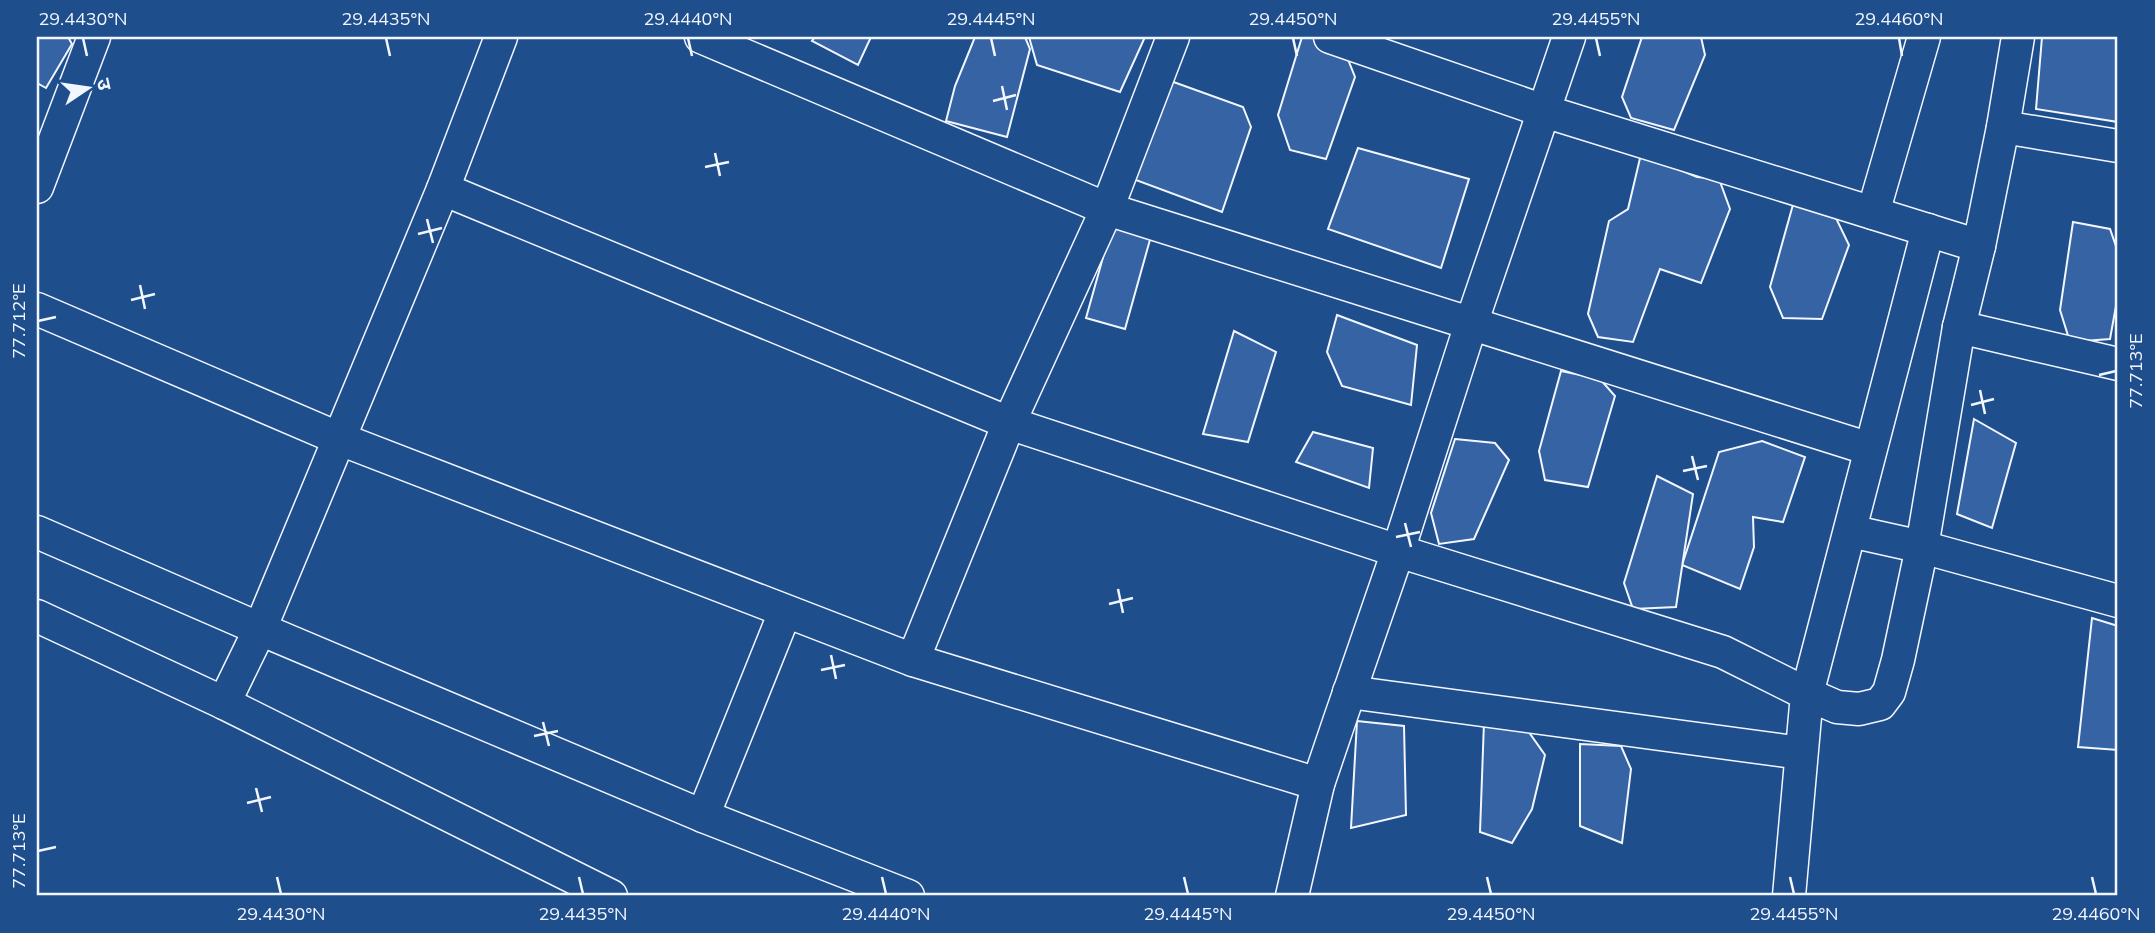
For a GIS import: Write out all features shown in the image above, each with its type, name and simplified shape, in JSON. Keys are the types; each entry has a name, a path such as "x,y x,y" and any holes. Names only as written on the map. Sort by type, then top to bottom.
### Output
{"street":[{"path":"37,187 94,37"},
{"path":"224,703 260,629 340,439 443,189 501,37"},
{"path":"701,37 1107,209 1870,449"},
{"path":"913,660 1009,423 1107,209 1173,37"},
{"path":"1330,37 1544,111 1979,246"},
{"path":"1292,896 1318,784 1569,37"},
{"path":"1873,213 1924,37"},
{"path":"443,189 1009,423 1398,551 1723,652 1837,707 1858,709 1880,704 1889,692 1898,660 1922,547 1959,327 1979,246 2018,37"},
{"path":"2003,127 2118,145"},
{"path":"1789,896 1807,694 1928,230"},
{"path":"37,309 340,439 913,660 1318,784"},
{"path":"1959,327 2118,364"},
{"path":"1850,531 1922,547 2118,601"},
{"path":"37,532 703,816 908,896"},
{"path":"703,816 785,612"},
{"path":"37,616 224,703 611,896"},
{"path":"1349,692 1801,753"}],"building":[{"path":"37,37 68,37 72,44 46,88 37,83"},
{"path":"815,37 871,37 858,65 812,41"},
{"path":"975,37 1025,37 1030,49 1007,137 946,121 955,86"},
{"path":"1029,37 1145,37 1120,92 1037,65"},
{"path":"1302,37 1316,37 1343,47 1355,77 1326,159 1290,150 1278,115"},
{"path":"1642,37 1701,37 1705,55 1674,130 1631,118 1622,97"},
{"path":"2042,37 2118,37 2118,122 2036,109"},
{"path":"1168,80 1243,107 1251,127 1222,212 1125,176"},
{"path":"1358,148 1469,179 1441,268 1328,229"},
{"path":"1641,154 1697,177 1719,179 1730,209 1701,283 1660,269 1633,342 1598,337 1588,314 1609,221 1628,209"},
{"path":"1794,201 1835,216 1849,245 1822,319 1783,318 1770,287"},
{"path":"1114,218 1153,229 1125,329 1086,318"},
{"path":"2073,222 2110,229 2118,252 2118,295 2110,339 2070,342 2060,310"},
{"path":"1337,315 1417,345 1411,405 1342,386 1327,352"},
{"path":"1234,331 1276,352 1248,442 1203,434"},
{"path":"1561,371 1600,379 1615,396 1588,487 1545,480 1539,451"},
{"path":"1974,419 2016,443 1992,528 1957,514"},
{"path":"1313,432 1373,448 1369,488 1296,462"},
{"path":"1455,439 1495,443 1509,460 1474,539 1439,544 1431,513"},
{"path":"1762,441 1805,457 1783,522 1753,517 1754,547 1740,589 1682,565 1719,452"},
{"path":"1657,476 1693,494 1676,607 1633,609 1624,583"},
{"path":"2092,618 2118,626 2118,750 2078,747"},
{"path":"1357,721 1404,726 1406,815 1351,828"},
{"path":"1484,722 1528,731 1545,755 1532,809 1512,843 1480,832"},
{"path":"1580,744 1621,746 1631,769 1622,843 1580,826"}]}
